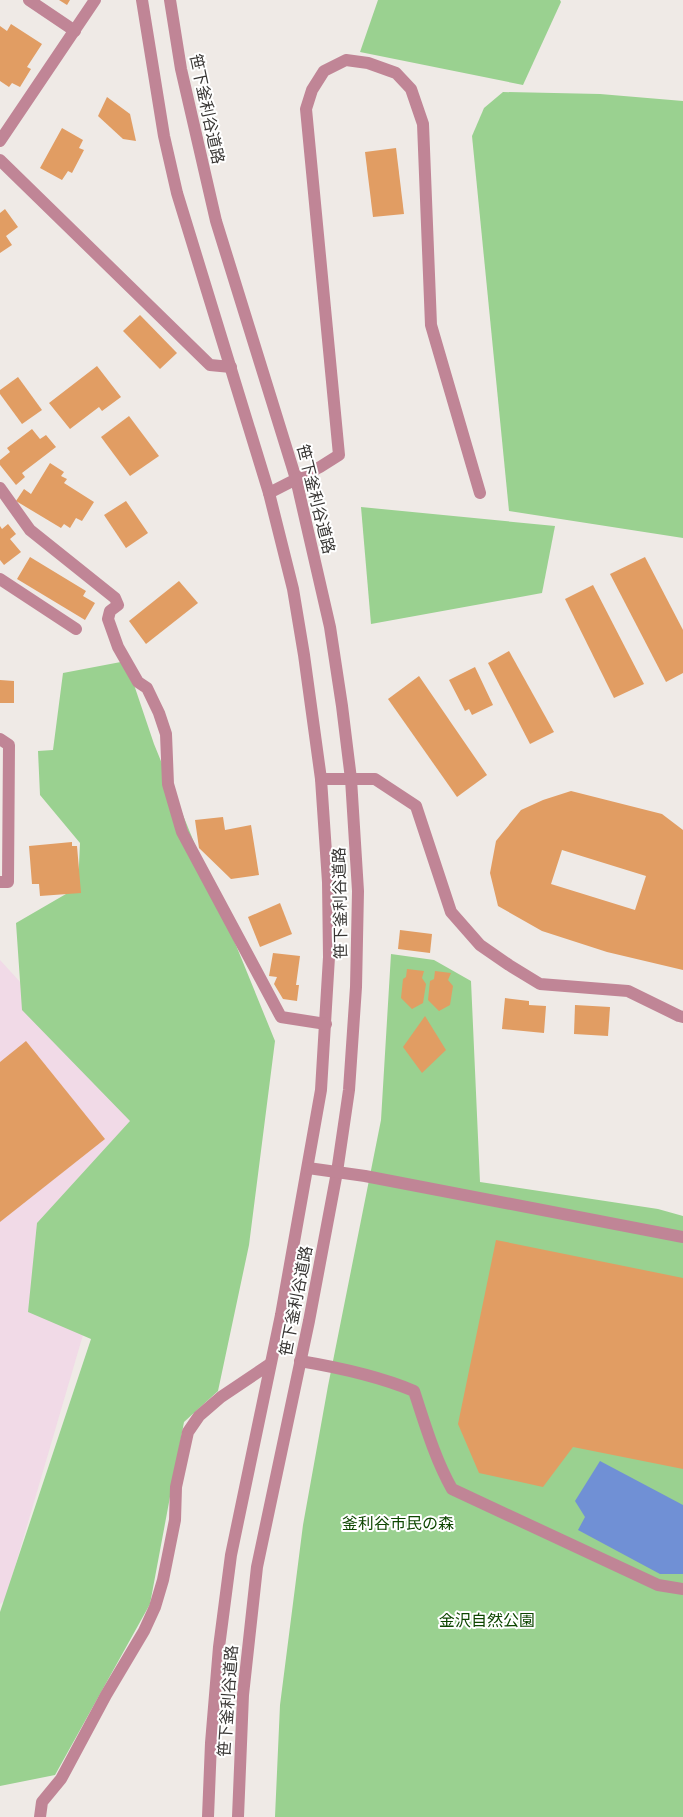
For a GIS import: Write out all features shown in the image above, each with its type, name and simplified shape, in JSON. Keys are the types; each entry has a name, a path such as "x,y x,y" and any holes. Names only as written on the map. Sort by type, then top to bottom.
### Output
{"street":[{"path":"29,0 75,31"},
{"path":"0,141 95,0"},
{"name":"笹下釜利谷道路","path":"142,0 164,136 177,193 269,493 292,589 304,655 321,779 328,882 329,957 321,1090 281,1315 231,1555 210,1743 208,1817"},
{"name":"笹下釜利谷道路","path":"170,0 181,69 216,221 296,479 330,627 351,779 358,891 356,987 349,1090 337,1172 257,1567 243,1695 238,1817"},
{"path":"269,493 339,455 306,109 312,90 324,71 346,60 368,63 396,73 411,89 422,124 431,325 480,493"},
{"path":"0,160 210,364 231,367"},
{"path":"0,488 30,530 115,598 118,605 110,612 108,619 118,647 138,682 147,688 159,713 166,734 168,784 182,832 281,1017 326,1024"},
{"path":"0,578 76,629"},
{"path":"0,740 9,745 8,882 0,882"},
{"path":"321,779 375,779 416,806 451,912 480,944 508,965 540,984 628,991 683,1017"},
{"path":"308,1168 365,1176 683,1237"},
{"path":"300,1361 394,1382 414,1391 434,1452 443,1474 452,1489 658,1585 683,1589"},
{"path":"40,1817 42,1802 61,1779 106,1695 144,1632 155,1607 163,1580 173,1528 176,1487 188,1432 199,1416 221,1397 270,1364"}],"shaded area":[{"path":"0,960 146,1120 5,1601 0,1604"}],"green space":[{"path":"378,0 560,0 561,2 523,85 360,52"},
{"path":"503,92 600,94 683,101 683,538 509,511 472,136 484,108"},
{"path":"361,507 555,526 542,593 371,624"},
{"path":"126,661 154,744 275,1041 249,1245 218,1391 184,1422 150,1604 55,1775 0,1786 0,1612 91,1339 28,1312 37,1223 130,1121 22,1010 16,923 78,887 80,843 40,795 38,751 53,750 63,673"},
{"name":"金沢自然公園","path":"391,954 434,960 471,981 480,1182 658,1209 683,1216 683,1817 275,1817 280,1705 303,1525 328,1386 381,1120"}],"water":[{"path":"600,1461 683,1505 683,1574 660,1574 578,1530 585,1517 575,1501"}],"building":[{"path":"59,0 70,0 67,5"},
{"path":"11,24 42,44 27,67 31,69 20,87 12,83 9,87 0,81 0,26 7,31"},
{"path":"107,97 130,114 136,141 123,139 98,116"},
{"path":"62,128 83,140 79,148 84,150 72,173 68,171 62,180 40,168"},
{"path":"396,148 404,214 373,217 365,152"},
{"path":"5,209 18,227 6,236 12,245 0,253 0,213"},
{"path":"140,315 177,353 160,369 123,331"},
{"path":"97,366 121,397 102,411 99,407 70,429 49,403"},
{"path":"18,377 42,410 22,424 0,394 0,390"},
{"path":"129,416 159,456 130,476 101,437"},
{"path":"32,429 40,439 46,435 56,447 22,473 25,477 16,485 0,465 0,460 10,452 7,448"},
{"path":"50,463 64,472 61,476 67,479 64,483 94,502 82,521 76,518 70,528 64,524 61,528 16,501 24,489 31,494"},
{"path":"126,501 148,533 126,548 104,515"},
{"path":"8,524 16,534 10,539 21,552 4,565 0,560 0,526 2,529"},
{"path":"30,557 86,591 83,596 95,603 85,620 17,579"},
{"path":"645,557 683,630 683,673 666,682 610,574"},
{"path":"179,581 198,603 146,644 129,621"},
{"path":"593,585 644,684 614,698 565,599"},
{"path":"509,651 554,732 530,744 488,663"},
{"path":"475,667 493,705 472,715 469,709 465,711 449,680"},
{"path":"419,676 487,775 457,797 388,699"},
{"path":"0,680 14,681 14,703 0,703"},
{"path":"571,791 662,814 683,830 683,970 607,952 542,931 498,906 490,873 496,841 521,810 543,800","holes":["562,850 646,876 635,910 551,884"]},
{"path":"223,817 225,830 251,825 259,875 231,879 199,848 195,820"},
{"path":"72,842 72,846 77,846 81,893 40,896 39,884 32,884 29,846"},
{"path":"280,903 292,934 260,947 248,917"},
{"path":"400,930 432,934 430,953 398,949"},
{"path":"273,953 300,956 296,985 299,985 297,1001 283,999 274,984 277,977 269,976"},
{"path":"407,969 424,971 422,978 426,984 423,1003 412,1009 401,998 403,979 406,977"},
{"path":"435,971 451,973 448,980 453,986 450,1005 439,1011 428,1000 430,981 434,979"},
{"path":"505,998 529,1001 529,1005 546,1006 544,1033 502,1029"},
{"path":"575,1005 610,1007 608,1036 574,1034"},
{"path":"425,1016 446,1050 422,1073 403,1047"},
{"path":"26,1041 105,1139 0,1222 0,1062"},
{"path":"496,1240 683,1278 683,1469 573,1447 543,1487 479,1473 458,1424"}],"park label":[{"name":"釜利谷市民の森","path":"398,1523"}]}
